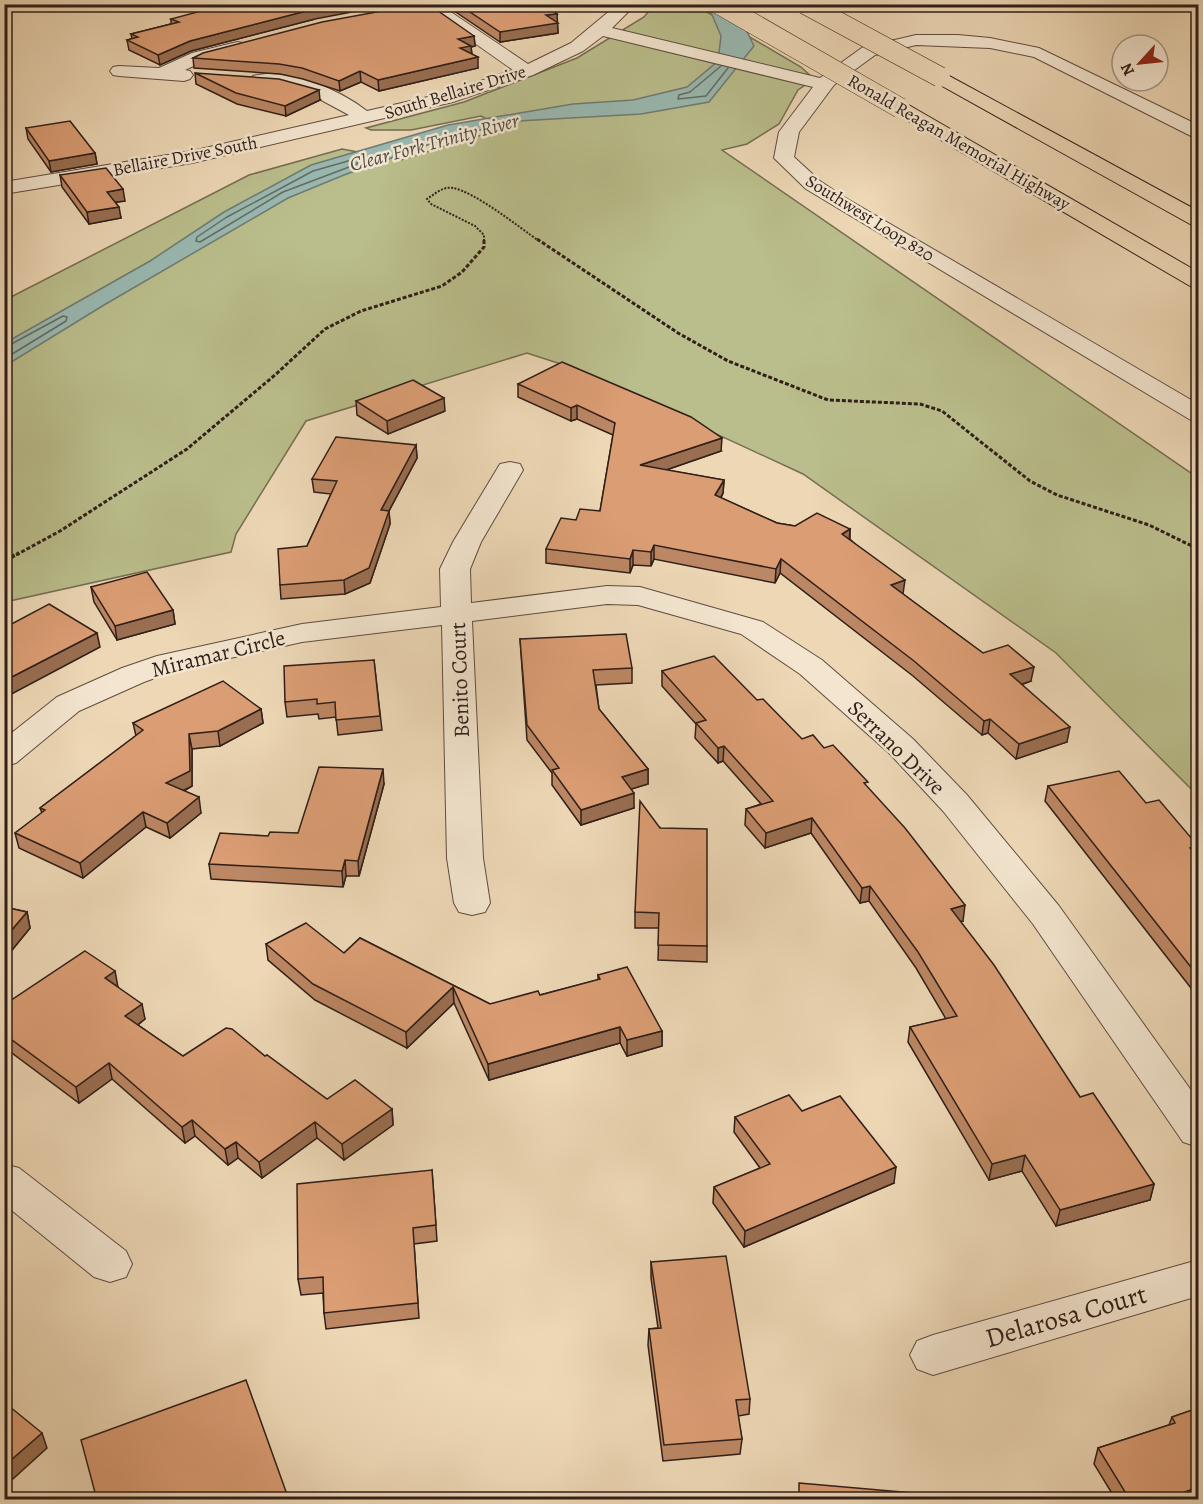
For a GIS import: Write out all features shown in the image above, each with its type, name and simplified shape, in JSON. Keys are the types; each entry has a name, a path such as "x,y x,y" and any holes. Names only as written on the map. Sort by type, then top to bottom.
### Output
{"highway":[{"name":"Ronald Reagan Memorial Highway","path":"719,4 1198,281"},
{"name":"Ronald Reagan Memorial Highway","path":"805,4 1198,219"}],"street":[{"path":"600,30 628,4"},
{"path":"407,9 428,5 527,71"},
{"path":"600,30 824,84"},
{"name":"South Bellaire Drive","path":"365,118 446,98 527,71 577,47 600,30"},
{"name":"Southwest Loop 820","path":"1198,132 1039,53 990,43 916,40 868,51 824,84 789,132 784,158 813,185 1198,414"},
{"path":"163,73 198,57 254,42"},
{"path":"119,71 198,76"},
{"path":"245,79 280,81 330,93 365,118"},
{"name":"Bellaire Drive South","path":"4,188 192,157 365,118"},
{"name":"Benito Court","path":"472,903 465,858 455,569 467,542 510,470"},
{"name":"Serrano Drive","path":"456,614 607,595 640,596 752,628 811,667 901,746 955,803 1046,915 1198,1131"},
{"name":"Miramar Circle","path":"4,756 68,704 168,663 302,633 456,614"},
{"path":"4,1180 110,1264"},
{"name":"Delarosa Court","path":"933,1355 1198,1278"}],"path":[{"path":"4,561 60,531 187,449 325,329 352,314 441,286 462,272 484,247 483,235 475,226 427,200 441,189 453,188 504,214 580,271 678,333 728,361 828,399 920,404 942,411 1030,481 1057,495 1149,525 1198,549"}],"green space":[{"path":"654,5 695,5 801,67 814,79 798,90 779,124 747,144 722,150 1198,478 1198,796 1056,653 803,474 576,369 527,353 306,421 236,534 231,552 5,602 5,300 249,175 342,149 401,160 504,128 481,116 411,130 366,128 464,102 577,58 644,17"}],"water":[{"name":"Clear Fork Trinity River","path":"708,5 734,5 754,46 709,102 641,114 518,121 447,138 344,175 288,198 104,305 5,366 5,343 150,261 224,212 311,165 448,125 573,104 633,100 687,87 718,61 721,36"}],"building":[{"path":"227,4 338,4 190,41 158,55 127,40 138,37 131,34 179,22 171,19"},
{"path":"428,4 474,36 458,39 471,46 460,48 478,57 378,80 360,71 339,81 302,68 279,64 193,58 203,53 322,22"},
{"path":"458,4 543,4 557,14 546,15 558,23 500,32"},
{"path":"195,73 279,79 319,90 285,106 236,93"},
{"path":"70,121 95,153 49,161 26,128"},
{"path":"106,168 123,189 107,192 119,207 87,212 60,175"},
{"path":"562,362 691,417 722,438 640,465 724,480 715,495 777,523 795,526 817,513 850,529 842,534 905,580 891,585 983,653 1008,645 1034,667 1010,674 1070,727 1019,744 990,719 984,721 914,661 781,559 776,569 654,545 651,552 633,550 630,559 546,549 561,518 576,520 580,509 600,511 615,423 577,405 571,408 518,384"},
{"path":"413,380 444,398 387,421 356,401"},
{"path":"336,437 416,445 381,510 389,511 369,568 344,580 280,585 278,549 307,546 337,481 312,479"},
{"path":"147,572 173,610 115,626 91,587"},
{"path":"49,604 97,633 4,681 4,628"},
{"path":"626,634 632,668 593,670 599,709 648,769 622,777 634,793 581,810 552,770 559,768 527,725 520,639"},
{"path":"714,656 757,700 763,699 802,739 813,735 824,748 833,745 868,782 864,783 905,828 965,905 951,909 994,965 1080,1097 1093,1093 1154,1184 1060,1210 1025,1155 992,1164 910,1027 957,1016 918,952 870,886 862,888 812,818 766,833 746,809 773,801 724,746 718,748 696,723 706,720 662,671"},
{"path":"374,660 380,716 336,720 335,702 317,704 317,699 285,702 284,666"},
{"path":"223,681 261,709 218,731 189,734 190,771 166,783 199,797 167,823 143,812 80,863 15,833 45,810 40,808 143,730 133,723"},
{"path":"319,767 383,769 358,861 345,860 342,871 209,864 220,833 268,836 270,832 298,833"},
{"path":"1119,771 1146,803 1159,800 1198,846 1190,848 1198,858 1198,976 1048,786"},
{"path":"640,801 660,828 707,829 707,946 658,945 659,913 635,912"},
{"path":"4,907 27,912 4,939"},
{"path":"306,923 344,953 360,938 490,1004 538,991 540,995 600,979 598,975 627,967 662,1031 627,1040 620,1027 488,1064 453,987 406,1032 313,984 266,944"},
{"path":"85,951 115,971 105,978 142,1004 125,1016 183,1056 226,1028 232,1029 265,1056 267,1055 327,1099 355,1080 392,1109 342,1144 315,1122 259,1162 236,1142 225,1149 192,1120 182,1127 109,1063 76,1087 4,1034 4,1005"},
{"path":"789,1095 802,1111 840,1096 896,1167 745,1231 714,1187 770,1164 735,1117"},
{"path":"432,1170 436,1225 413,1228 418,1303 324,1313 323,1277 298,1279 297,1184"},
{"path":"726,1256 750,1399 736,1400 742,1439 664,1445 649,1329 661,1328 651,1262"},
{"path":"246,1380 289,1500 97,1500 81,1440"},
{"path":"4,1402 42,1433 4,1466"},
{"path":"1198,1408 1198,1498 1193,1489 1163,1500 1130,1500 1098,1448 1175,1423 1172,1417"},
{"path":"799,1483 994,1500 799,1500"}]}
